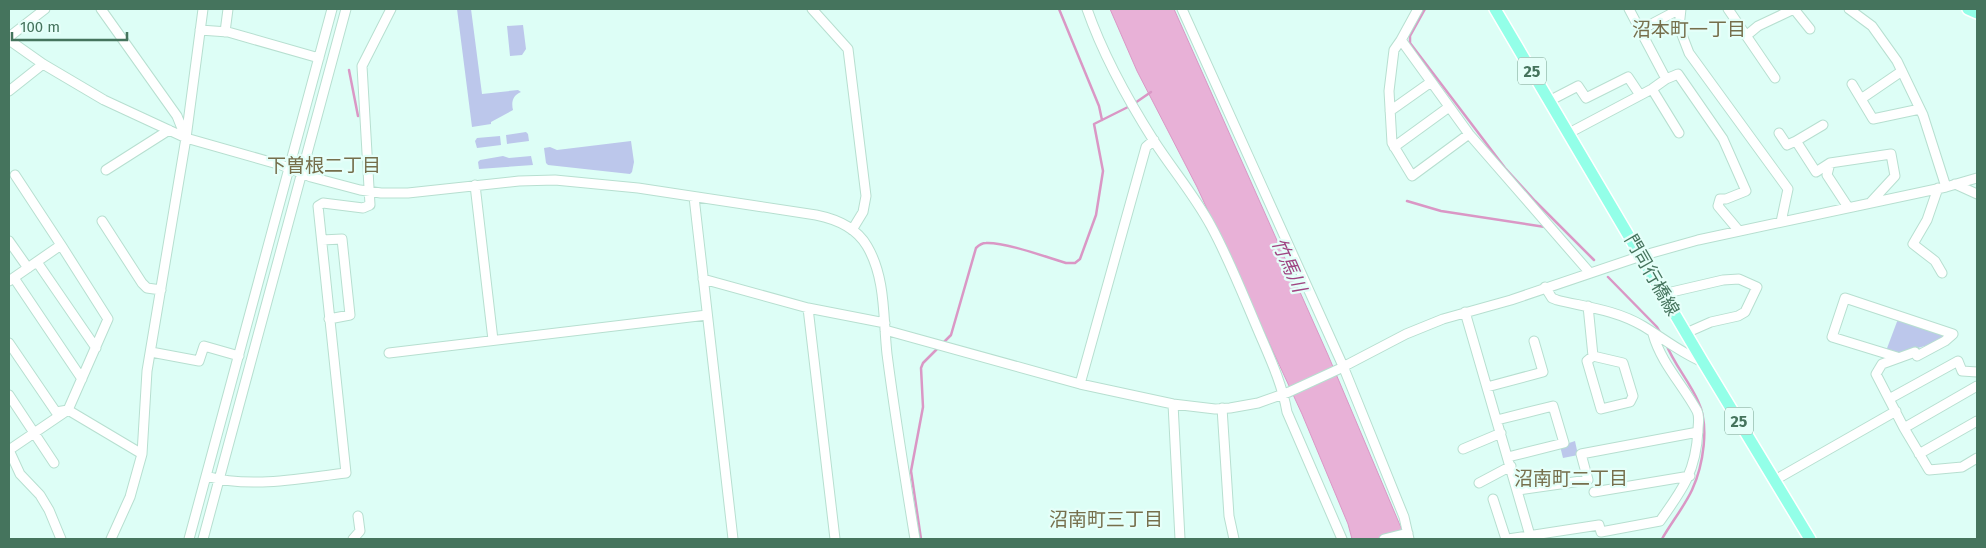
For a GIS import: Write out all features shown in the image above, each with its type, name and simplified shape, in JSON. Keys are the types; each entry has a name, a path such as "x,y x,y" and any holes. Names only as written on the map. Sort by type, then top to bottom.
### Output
{"main road":[{"name":"門司行橋線","path":"1496,9 1703,362 1810,539"},
{"path":"1968,9 1977,13"}],"street":[{"path":"45,9 9,38 43,64 104,100 186,138 290,167 325,181 370,192 408,193 519,181 555,180 638,188 822,216 841,223 861,237 876,266 881,288 915,539"},
{"path":"101,9 176,116 186,138"},
{"path":"111,539 130,497 142,454 147,372 186,138 203,9"},
{"path":"225,32 228,9"},
{"path":"189,539 332,9"},
{"path":"203,539 346,9"},
{"path":"206,476 227,482 275,480 346,473 317,208 319,204 323,203 367,207 370,205 362,66 391,9"},
{"path":"812,9 848,49 866,196 863,212 852,230"},
{"path":"1088,9 1096,33 1136,109 1154,140 1210,224 1229,262 1286,393 1287,412 1342,539"},
{"path":"1182,9 1341,368 1404,518 1407,535 1384,539"},
{"path":"1418,9 1394,50 1389,91 1392,143 1412,176 1469,134"},
{"path":"1640,30 1681,9"},
{"path":"1681,9 1679,27 1688,53 1788,189 1782,222"},
{"path":"1728,9 1775,78"},
{"path":"1746,36 1758,26 1794,9 1810,29"},
{"path":"1849,9 1872,26 1897,60 1920,109 1942,188 1917,240 1913,244 1935,261 1942,273"},
{"path":"1632,10 1640,30 1666,79"},
{"path":"200,30 225,32 319,58"},
{"path":"1401,40 1469,134 1598,270"},
{"path":"9,91 43,64"},
{"path":"1861,99 1902,71"},
{"path":"1569,133 1678,74 1723,139 1746,191 1726,200 1720,199 1718,206 1739,231"},
{"path":"1549,101 1578,86 1586,98 1628,76 1640,95"},
{"path":"1390,111 1430,82"},
{"path":"1852,84 1873,119 1920,109"},
{"path":"1652,89 1679,132"},
{"path":"1394,146 1449,107"},
{"path":"1779,133 1787,145 1823,125"},
{"path":"106,170 169,130"},
{"path":"1080,384 1146,147 1154,140"},
{"path":"1796,141 1816,172 1830,163 1891,154 1895,176 1870,203"},
{"path":"1830,163 1827,175 1848,207"},
{"path":"15,175 108,319 68,410 9,450 20,474 40,495 50,510 61,539"},
{"path":"703,279 885,327 935,344 1080,384 1173,404 1222,408 1258,404 1341,368 1406,334 1443,319 1511,300 1641,256 1739,231 1942,188 1977,178"},
{"path":"1955,184 1977,194"},
{"path":"475,186 493,340"},
{"path":"694,197 733,539"},
{"path":"102,221 142,283 147,288 161,290"},
{"path":"322,240 342,239 350,315 329,319"},
{"path":"9,241 28,268"},
{"path":"61,245 12,279 82,379"},
{"path":"37,262 96,348"},
{"path":"1663,294 1722,280 1739,279 1757,287 1745,312 1738,316 1711,322 1686,333"},
{"path":"1545,287 1552,298 1588,306 1625,318 1643,326 1654,335 1703,362"},
{"path":"1897,357 1832,337 1845,298 1953,334 1945,341 1917,356 1914,352 1882,364 1876,374 1904,428 1929,470 1962,467 1977,458"},
{"path":"1588,306 1593,356"},
{"path":"808,308 835,539"},
{"path":"1465,312 1531,538"},
{"path":"389,353 707,315"},
{"path":"1492,498 1507,539 1531,538 1599,525 1601,532 1660,521 1684,488 1690,476 1697,449 1698,414 1657,348 1654,335"},
{"path":"1488,387 1543,372 1534,341"},
{"path":"9,343 56,412 68,410 142,454"},
{"path":"150,352 199,361 204,346 239,356"},
{"path":"1593,356 1623,363 1633,396 1630,402 1601,409 1587,361 1593,356"},
{"path":"1890,399 1958,361 1962,371 1977,372"},
{"path":"1904,428 1977,386"},
{"path":"9,395 54,463"},
{"path":"1173,404 1180,539"},
{"path":"1479,483 1510,462 1564,443 1554,406 1497,420"},
{"path":"1222,408 1230,516 1234,539"},
{"path":"1775,480 1896,410"},
{"path":"1919,454 1977,421"},
{"path":"1518,490 1588,480 1581,454 1698,432"},
{"path":"1462,449 1501,433"},
{"path":"1594,492 1690,476"},
{"path":"353,539 360,531 358,516"}],"shaded area":[{"path":"457,9 471,9 482,94 518,90 521,92 513,99 513,110 491,122 491,124 472,127"},
{"path":"1110,9 1174,9 1328,355 1402,530 1404,539 1352,539 1348,524 1302,414 1197,187 1137,71"},
{"path":"523,25 526,49 522,55 510,56 507,26"},
{"path":"526,132 529,141 507,144 506,135"},
{"path":"500,136 501,145 477,148 475,141 477,138"},
{"path":"631,141 634,162 630,174 548,165 546,163 544,148 550,147 557,150"},
{"path":"503,156 509,158 531,156 533,165 479,169 478,162 480,160"},
{"path":"1898,319 1944,334 1938,342 1898,354 1886,351"},
{"path":"1575,441 1578,455 1563,458 1560,446"}],"waterway":[{"path":"1059,9 1099,106 1102,120"},
{"path":"1425,9 1410,36 1410,43 1505,168 1594,260"},
{"path":"349,70 358,116"},
{"path":"1135,103 1151,92"},
{"path":"943,343 951,335 976,248 979,245 983,243 1004,245 1066,263 1075,263 1080,259 1096,215 1103,171 1094,124 1130,106"},
{"path":"1407,201 1441,211 1545,227"},
{"path":"1608,277 1657,327 1661,334"},
{"path":"1662,539 1692,490 1704,446 1702,411 1666,344"},
{"path":"921,539 911,471 923,407 921,368 923,363 939,347"}],"district":[{"name":"沼本町一丁目","path":"1689,29"},
{"name":"下曽根二丁目","path":"324,165"},
{"name":"沼南町二丁目","path":"1571,478"},
{"name":"沼南町三丁目","path":"1106,519"}],"water label":[{"name":"竹馬川","path":"1289,265"}]}
